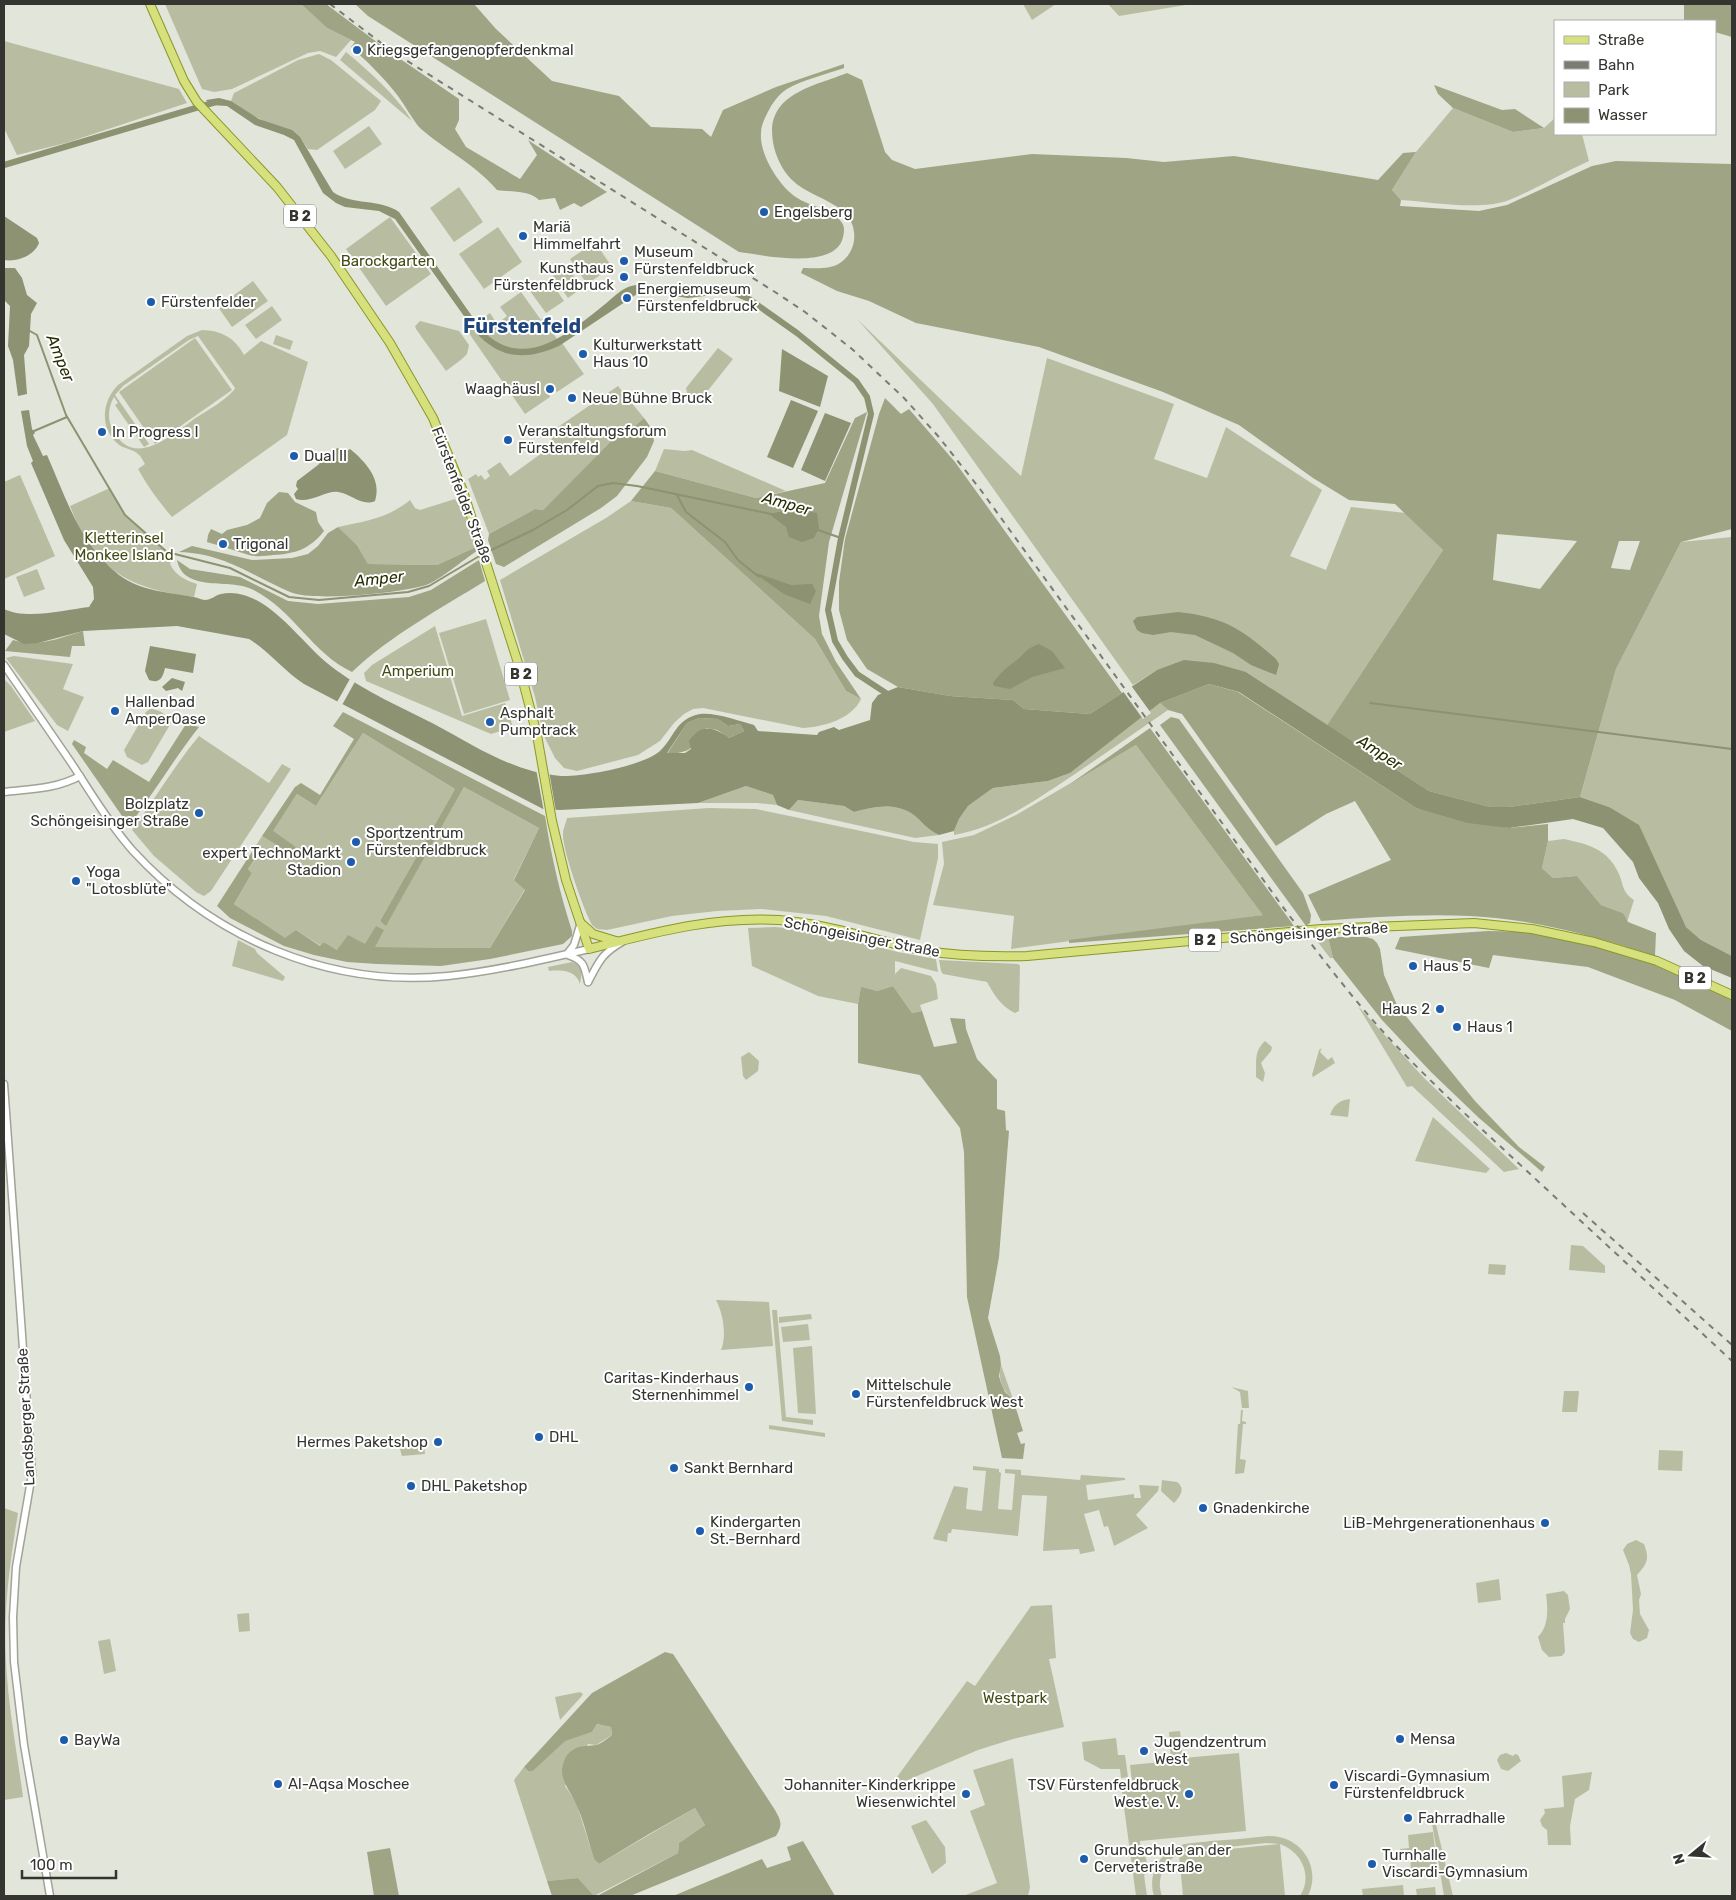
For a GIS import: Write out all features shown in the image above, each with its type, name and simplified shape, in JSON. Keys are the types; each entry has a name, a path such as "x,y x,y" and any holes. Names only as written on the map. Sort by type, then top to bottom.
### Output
{"main road":[{"name":"Fürstenfelder Straße","path":"150,4 184,81 198,102 206,113 277,186 331,256 382,329 433,418 463,491 482,544 519,666 537,735 550,815 566,880 589,949"},
{"name":"Schöngeisinger Straße","path":"589,949 685,926 762,919 828,927 938,953 963,956 1010,957 1321,929 1474,923 1532,929 1594,942 1658,961 1732,995"},
{"path":"581,922 593,934 618,942"}],"street":[{"name":"Schöngeisinger Straße","path":"4,665 120,835 159,878 200,910 229,929 284,954 324,967 364,974 424,977 446,976 497,969 589,949"},
{"name":"Schöngeisinger Straße","path":"4,672 18,686"},
{"path":"4,792 52,787 80,776"},
{"path":"581,922 575,942 567,954 582,963 588,982 606,952 628,939"},
{"name":"Landsberger Straße","path":"4,1084 32,1474 16,1567 13,1617 14,1662 24,1745 50,1896"}],"green space":[{"path":"165,4 301,4 327,28 351,40 336,57 320,51 308,53 232,89 214,92 202,89"},
{"path":"1023,4 1056,4 1032,20"},
{"path":"1108,4 1192,4 1119,16"},
{"path":"4,41 179,89 187,103 66,143 17,155 4,128"},
{"path":"346,52 390,93 412,121 340,60"},
{"path":"319,54 331,60 381,101 375,110 317,150 308,149 297,135 286,128 266,122 231,101 234,93 298,60"},
{"path":"1453,108 1513,132 1544,128 1554,119 1554,135 1582,135 1589,161 1509,200 1485,205 1456,205 1401,200 1392,190 1416,152"},
{"path":"369,126 382,144 345,169 333,151"},
{"path":"459,187 483,222 454,242 430,208"},
{"name":"Barockgarten","path":"390,217 431,274 386,306 346,249"},
{"path":"498,227 522,262 484,289 459,254"},
{"path":"595,242 612,267 587,284 570,259"},
{"path":"567,266 582,288 568,298 553,276"},
{"path":"549,279 564,301 546,313 530,291"},
{"path":"253,281 268,301 232,327 218,307"},
{"path":"521,292 541,320 543,318 557,339 533,348 512,348 492,339 475,322 478,322 490,313 497,324 507,316 500,307"},
{"path":"272,306 282,320 256,339 245,325"},
{"path":"857,319 1021,476 1047,358 1174,404 1154,459 1207,478 1226,427 1322,490 1290,556 1326,570 1351,507 1406,513 1443,550 1327,725 1246,672 1157,670 1133,685 933,404"},
{"path":"420,321 459,331 469,345 467,354 446,371 416,329 415,326"},
{"path":"469,325 490,345 510,353 559,346 562,343 584,374 557,392 555,390 549,394 550,397 525,414 466,329"},
{"path":"202,330 221,333 232,340 244,355 261,341 308,362 287,435 172,517 138,469 145,464 141,457 136,452 120,446 112,438 105,423 105,414 109,399 118,385 187,336","holes":["198,336 235,388 221,401 177,432 154,445 143,448 132,448 122,442 113,430 110,422 109,409 114,397 118,403 115,405 144,447 149,444 115,395 123,386 189,340"]},
{"path":"276,335 293,341 290,350 273,344"},
{"path":"195,338 232,390 155,444 119,392"},
{"path":"718,348 733,359 698,403 688,396 686,388"},
{"path":"618,386 644,418 636,425 623,429 543,510 535,509 489,534 468,479 476,474 478,477 481,475 485,480 490,476 487,471 500,462 510,476 549,448 555,429"},
{"path":"664,449 692,450 786,491 756,498 655,471"},
{"path":"20,475 55,556 4,579 4,482"},
{"name":"Kletterinsel Monkee Island","path":"110,488 125,516 167,552 174,553 170,564 181,577 197,584 194,597 160,591 130,580 116,572 93,550 81,532 70,506"},
{"path":"455,499 465,515 476,547 437,565 368,564 357,545 338,527 367,521 384,515 410,500 415,508 420,510"},
{"path":"631,501 671,508 815,639 846,691 861,699 857,706 836,721 803,728 703,708 693,709 674,723 660,741 638,755 577,771 564,768 555,758 543,734 535,697 500,580 606,518"},
{"path":"1732,537 1732,956 1701,940 1686,927 1677,909 1609,807 1580,797 1616,669 1681,542"},
{"path":"37,569 45,589 24,597 16,577"},
{"path":"486,619 510,700 464,714 439,633"},
{"name":"Amperium","path":"435,626 462,716 505,703 513,727 491,734 366,681 364,673 372,665"},
{"path":"14,656 73,664 63,689 84,697 68,731 57,725 6,658"},
{"path":"4,679 35,721 4,732"},
{"path":"1160,703 1168,710 1045,794 995,822 954,835 959,819 968,806 993,788 1048,781 1070,773"},
{"path":"150,709 163,713 171,723 148,762 142,765 127,757 124,750 146,712"},
{"name":"Sportzentrum Fürstenfeldbruck","path":"363,733 455,789 380,921 386,925 464,787 539,828 514,879 525,889 490,948 374,947 365,944 337,950 324,942 321,946 296,930 285,939 234,904 252,873 248,869 262,850 255,847 262,836 286,851 296,847 272,832 297,794 316,806"},
{"path":"199,736 269,783 282,764 291,769 211,891 204,896 196,892 154,856 132,830"},
{"path":"1136,745 1264,915 1011,949 1014,916 933,905 944,864 942,842 974,835 1016,815"},
{"path":"746,786 773,795 777,805 698,803"},
{"path":"798,800 844,806 854,812 886,806 894,807 915,816 939,835 915,838 789,810"},
{"path":"709,808 756,809 914,842 938,844 938,858 920,940 826,916 761,909 672,916 607,930 597,929 592,925 579,894 566,853 563,830 567,818"},
{"path":"1564,839 1596,849 1609,859 1619,874 1625,891 1634,900 1627,922 1623,913 1601,905 1577,876 1553,878 1542,868 1548,841"},
{"path":"775,927 818,931 898,952 936,959 938,972 895,961 895,974 901,968 931,976 936,984 938,999 920,1005 922,1011 912,1013 893,986 877,991 861,988 858,1004 818,996 752,966 748,928"},
{"path":"1325,936 1338,937 1328,937 1333,958 1330,958 1314,937"},
{"path":"238,940 255,949 257,953 285,977 283,981 232,966"},
{"path":"939,960 1018,964 1020,966 1019,1011 1015,1013 1002,1004 987,982 943,974"},
{"path":"572,962 576,963 580,968 580,984 572,973 549,971 548,967"},
{"path":"1358,1006 1424,1078 1519,1169 1504,1172 1412,1086 1407,1087"},
{"path":"1265,1041 1272,1047 1261,1063 1265,1073 1263,1082 1256,1077 1256,1062 1259,1049"},
{"path":"1322,1048 1320,1052 1328,1060 1332,1057 1335,1063 1313,1077 1319,1050"},
{"path":"749,1052 759,1061 758,1071 746,1080 743,1076 741,1057"},
{"path":"1350,1099 1348,1117 1330,1115 1337,1104"},
{"path":"1433,1117 1490,1169 1486,1173 1415,1161"},
{"path":"1571,1245 1583,1246 1605,1266 1605,1273 1569,1270"},
{"path":"1489,1264 1506,1265 1505,1275 1488,1274"},
{"path":"716,1300 769,1302 773,1346 721,1350 724,1338 723,1325 721,1311"},
{"path":"772,1310 777,1310 786,1417 813,1420 813,1425 782,1421"},
{"path":"811,1314 812,1319 779,1323 779,1317"},
{"path":"808,1324 810,1340 783,1342 781,1327"},
{"path":"812,1346 816,1414 798,1413 793,1348"},
{"path":"1001,1365 1013,1399 1001,1384"},
{"path":"1231,1387 1248,1391 1249,1408 1242,1408 1240,1392"},
{"path":"1564,1391 1579,1391 1577,1412 1562,1412"},
{"path":"1241,1410 1243,1410 1242,1421 1246,1422 1246,1424 1243,1424 1240,1459 1246,1460 1244,1473 1235,1474 1238,1424 1240,1424"},
{"path":"769,1425 825,1433 825,1437 769,1429"},
{"path":"423,1437 425,1454 402,1456 400,1449"},
{"path":"1659,1450 1683,1451 1682,1471 1658,1470"},
{"path":"973,1466 999,1469 1001,1473 998,1509 1012,1510 1015,1474 1005,1473 1005,1469 1021,1470 1021,1475 1080,1480 1081,1475 1125,1478 1125,1480 1086,1485 1088,1500 1134,1494 1134,1498 1141,1498 1139,1485 1159,1486 1158,1491 1136,1515 1148,1528 1114,1546 1108,1526 1104,1527 1099,1510 1084,1514 1095,1551 1080,1554 1079,1549 1043,1551 1047,1496 1022,1495 1018,1536 952,1529 951,1533 948,1533 947,1542 933,1539 954,1486 968,1488 966,1509 982,1511 986,1471 973,1470"},
{"path":"1162,1480 1177,1482 1180,1485 1182,1490 1174,1503 1161,1491"},
{"path":"4,1508 18,1513 8,1587 5,1642 7,1678 23,1797 4,1800"},
{"path":"1636,1540 1644,1544 1647,1554 1645,1564 1637,1575 1641,1594 1639,1600 1640,1614 1649,1630 1647,1638 1639,1642 1633,1639 1630,1633 1633,1610 1631,1574 1623,1550 1627,1544"},
{"path":"1499,1579 1501,1600 1478,1603 1476,1583"},
{"path":"1564,1591 1568,1595 1570,1609 1565,1623 1563,1623 1565,1652 1562,1656 1549,1657 1542,1650 1538,1637 1546,1623 1546,1594"},
{"name":"Westpark","path":"1052,1605 1056,1658 1049,1659 1064,1727 1013,1739 978,1750 889,1788 967,1681 975,1686 1031,1606"},
{"path":"249,1613 250,1631 239,1632 237,1614"},
{"path":"110,1639 116,1671 104,1674 98,1641"},
{"path":"580,1692 583,1694 581,1697 560,1720 555,1697"},
{"path":"597,1724 611,1727 612,1735 596,1745 588,1744 565,1786 576,1802 594,1859 599,1864 695,1808 705,1825 679,1843 678,1853 594,1896 578,1878 547,1881 514,1780 524,1767 528,1771 533,1771 565,1740 592,1732"},
{"name":"TSV Fürstenfeldbruck West e. V.","path":"1180,1731 1183,1758 1239,1753 1246,1831 1140,1841 1141,1854 1146,1858 1148,1873 1144,1875 1147,1896 1136,1896 1121,1785 1133,1790 1130,1765 1171,1761 1169,1732"},
{"path":"1116,1738 1118,1755 1125,1755 1128,1777 1121,1778 1120,1769 1101,1769 1084,1760 1082,1742"},
{"path":"1506,1753 1513,1756 1515,1754 1518,1755 1521,1761 1508,1771 1501,1769 1497,1760 1500,1755"},
{"path":"1013,1758 1030,1887 1028,1896 963,1896 997,1883 970,1811 985,1805 973,1770"},
{"path":"1592,1772 1589,1790 1575,1799 1570,1826 1571,1845 1548,1845 1547,1830 1542,1826 1540,1820 1545,1813 1544,1809 1564,1807 1562,1776"},
{"path":"1434,1816 1453,1896 1444,1896 1431,1817"},
{"path":"926,1820 945,1847 946,1863 932,1874 911,1826"},
{"path":"1433,1832 1438,1875 1403,1877 1403,1871 1411,1870 1410,1854 1401,1855 1400,1849 1409,1848 1408,1835"},
{"path":"1268,1836 1280,1837 1290,1841 1306,1855 1312,1874 1312,1885 1308,1896 1300,1896 1305,1881 1303,1866 1294,1853 1280,1844 1285,1896 1183,1896 1179,1854 1173,1857 1162,1872 1160,1890 1162,1896 1154,1896 1152,1889 1153,1875 1159,1861 1176,1847 1184,1844","holes":["1266,1843 1279,1844 1180,1854 1189,1851"]},
{"path":"1403,1885 1404,1896 1363,1896 1362,1889"},
{"path":"1435,1887 1436,1896 1417,1896 1416,1889"}],"shaded area":[{"path":"301,4 326,4 390,52 459,99 459,120 455,129 466,147 520,179 537,155 528,140 607,192 581,207 574,203 560,210 555,198 539,200 530,194 497,190 479,172 420,128 387,83 351,47 355,42 327,28"},
{"path":"355,4 474,4 496,29 552,81 619,96 651,127 702,129 711,137 723,110 776,87 844,64 844,68 815,77 787,89 775,100 761,130 761,142 767,161 785,188 804,202 834,214 844,226 843,237 838,248 827,254 797,258 781,258 739,252 368,16"},
{"path":"1684,4 1732,4 1732,37 1716,32 1716,20 1684,20"},
{"path":"847,73 862,80 885,152 892,160 915,169 1032,154 1126,158 1164,162 1234,156 1378,180 1403,153 1416,152 1392,190 1401,200 1400,206 1479,211 1507,205 1592,166 1616,161 1732,164 1732,529 1681,542 1616,669 1580,797 1509,807 1490,807 1429,791 1327,725 1443,550 1395,504 1349,500 1313,478 1239,425 1163,392 1039,347 916,323 869,301 837,291 801,273 803,268 827,268 840,263 846,258 853,245 854,230 852,223 843,211 803,188 788,175 775,152 772,126 776,113 794,95 806,88","holes":["1497,534 1577,541 1540,589 1493,580","1619,541 1640,541 1630,570 1611,568"]},
{"path":"1434,85 1502,110 1515,109 1544,128 1513,132 1453,108 1438,94"},
{"path":"885,398 901,414 909,409 955,462 1122,693 1090,714 1024,709 1013,700 950,696 898,687 867,669 847,640 839,610 839,582 845,539"},
{"path":"867,412 829,542 819,616 822,634 836,662 861,699 846,691 815,639 671,508 631,501 655,471 756,498 825,483 855,418"},
{"path":"644,418 652,429 654,441 647,457 617,496 601,508 504,567 496,564 488,540 489,534 535,509 543,510 623,429 636,425"},
{"path":"279,492 288,493 295,502 316,512 318,522 324,531 308,546 295,552 258,556 207,542 211,529 222,534 227,530 247,525 260,518 267,503"},
{"path":"338,527 357,545 368,564 437,565 476,547 477,551 426,585 398,591 336,596 301,595 290,592 223,561 195,553 179,552 192,546 252,560 292,558 308,554 318,546 328,533"},
{"path":"177,560 190,569 240,577 288,601 318,604 409,597 431,590 479,560 485,581 399,634 352,672 325,654 290,618 264,596 249,588 197,581 188,577 181,570"},
{"path":"83,631 85,646 72,646 70,657 5,651 13,640 39,643"},
{"path":"1209,684 1238,692 1416,808 1509,828 1548,824 1548,841 1542,868 1553,878 1577,876 1601,905 1623,913 1628,922 1656,933 1655,956 1564,930 1494,918 1451,915 1321,921 1308,895 1391,860 1355,801 1326,814 1276,846 1182,714 1168,710 1160,703"},
{"path":"343,712 545,816 556,874 572,936 563,944 490,959 441,966 347,962 284,946 230,918 217,906 255,847 262,849 248,869 252,873 234,904 285,938 296,930 320,946 324,942 337,950 348,935 365,944 376,926 384,930 375,947 490,948 525,890 514,880 539,828 464,787 386,926 380,921 455,789 363,733 316,806 297,794 273,831 296,847 294,850 286,851 262,836 295,787 301,783 320,795 354,739 333,726"},
{"path":"1171,717 1179,719 1303,893 1311,915 1310,923 1306,926 1160,725"},
{"path":"699,718 718,719 728,726 740,724 744,731 729,738 717,730 706,728 691,748 682,752 667,754 687,723"},
{"path":"186,724 199,727 129,826 72,744 74,740 86,747 84,753 107,769 113,760 149,782"},
{"path":"1150,728 1294,926 1069,943 1069,940 1263,915 1136,745 1070,784"},
{"path":"1488,931 1532,932 1594,945 1656,963 1732,998 1732,1031 1675,1000 1588,967 1493,955 1489,968 1395,949 1400,937"},
{"path":"1328,937 1366,937 1373,939 1377,943 1380,949 1384,975 1397,1005 1475,1101 1519,1147 1545,1167 1542,1172 1479,1118 1431,1072 1382,1020 1333,958"},
{"path":"893,986 912,1013 922,1011 934,1047 957,1043 950,1018 965,1019 966,1029 977,1059 997,1080 997,1109 1005,1111 1006,1130 1009,1131 999,1257 988,1318 1000,1356 999,1376 1001,1383 1005,1392 1013,1399 1023,1431 1017,1433 1021,1444 1025,1443 1023,1459 1002,1458 967,1297 964,1152 960,1128 920,1075 858,1063 858,1004 861,987 877,991"},
{"path":"665,1652 673,1654 775,1810 780,1820 780,1829 776,1836 630,1896 597,1896 678,1853 679,1843 705,1825 695,1808 599,1864 594,1859 581,1817 564,1781 562,1769 565,1758 570,1752 580,1747 596,1745 602,1742 612,1735 611,1727 597,1724 592,1732 565,1741 533,1771 528,1771 524,1767 592,1693"},
{"path":"803,1841 835,1896 673,1896 762,1859 767,1868 791,1860 787,1847"},
{"path":"390,1848 399,1896 374,1896 367,1852"},
{"path":"578,1878 594,1896 552,1896 547,1881"}],"water":[{"path":"219,98 231,101 259,119 292,130 300,137 333,192 349,199 383,205 399,212 481,329 497,342 513,348 529,348 545,344 576,327 619,293 631,286 644,285 669,292 637,294 559,346 547,351 525,355 505,353 485,342 476,333 395,219 379,211 345,207 336,203 323,193 294,140 255,125 227,106 211,105 206,100"},
{"path":"4,216 37,238 39,243 37,248 29,255 14,260 4,260"},
{"path":"4,268 15,268 22,278 27,295 37,303 31,314 29,346 24,355 27,394 18,396 13,360 8,346 10,306 4,300"},
{"path":"782,349 828,376 820,407 779,391"},
{"path":"791,400 818,411 793,468 767,457"},
{"path":"29,410 32,429 35,433 33,435 43,456 47,455 68,504 84,535 105,563 119,575 145,588 204,600 221,594 231,593 254,599 279,616 316,653 347,678 479,749 527,770 544,774 571,776 627,766 660,751 680,724 692,716 700,714 742,721 754,725 758,731 817,735 819,732 834,727 839,730 870,720 872,703 878,695 898,687 950,696 1013,700 1024,709 1090,714 1157,670 1184,660 1214,663 1246,672 1429,791 1490,807 1509,807 1580,797 1609,807 1639,825 1686,927 1701,940 1732,956 1732,978 1703,966 1684,951 1669,929 1658,903 1639,878 1633,862 1603,828 1573,819 1509,828 1468,823 1416,808 1239,692 1209,684 1160,703 1070,773 1048,781 993,788 968,806 959,819 954,831 939,835 915,816 894,807 870,808 854,812 844,806 798,800 789,810 777,805 773,795 746,786 698,803 560,810 543,809 304,684 249,639 177,626 83,631 38,643 24,644 4,634 4,609 23,614 46,613 89,607 94,599 93,587 64,540 31,463 33,461 27,446 21,411","holes":["699,718 718,719 728,726 740,724 744,731 729,738 713,729 703,729 698,731 689,741 691,749 685,753 667,753 687,723"]},
{"path":"825,413 851,423 825,481 801,470"},
{"path":"338,448 343,453 350,449 367,466 376,486 375,501 365,502 338,492 306,500 296,499 294,494 298,489 296,486 297,481 318,465 331,451"},
{"path":"784,511 803,515 811,512 817,513 819,528 814,538 802,542 789,537 786,527 769,514"},
{"path":"753,572 791,585 812,584 816,591 810,604 784,594"},
{"path":"1178,612 1208,617 1242,632 1276,659 1279,664 1276,675 1251,665 1233,653 1195,635 1171,632 1153,635 1142,633 1137,630 1133,621 1137,617"},
{"path":"1039,644 1052,651 1065,668 1032,677 1010,689 994,686 993,683 1004,670 1028,649"},
{"path":"150,646 196,654 193,673 165,668 160,679 156,681 149,680 145,671"},
{"path":"172,678 185,682 182,691 178,688 166,691 162,687"}],"pier":[{"path":"351,677 356,680 342,705 337,702"},
{"path":"1130,684 1151,713 1143,719 1122,690"},
{"path":"536,769 549,771 556,812 544,812"}],"waterway":[{"name":"Amper","path":"4,165 216,102"},
{"name":"Amper","path":"662,291 688,295 728,290 749,299 797,333 856,381 867,397 871,414 841,538 828,610 835,641 845,658 857,674 892,697"},
{"name":"Amper","path":"30,331 37,335 66,415 125,515 167,552 230,568 289,597 319,600 408,592 429,586 481,555"},
{"path":"34,431 67,417"},
{"name":"Amper","path":"485,553 533,530 567,510 598,486 613,483 637,486 771,514"},
{"path":"677,495 686,512 725,542 738,560 759,577"},
{"name":"Amper","path":"818,530 841,538"},
{"path":"1370,703 1732,749"}],"railway":[{"path":"330,4 393,52 805,312 852,349 904,398 938,436 980,489 1288,914 1365,1011 1407,1057 1460,1109 1732,1361"},
{"path":"1583,1213 1732,1345"}],"place":[{"name":"Kriegsgefangenopferdenkmal","path":"357,50"},
{"name":"Engelsberg","path":"764,212"},
{"name":"Mariä Himmelfahrt","path":"523,236"},
{"name":"Museum Fürstenfeldbruck","path":"624,261"},
{"name":"Kunsthaus Fürstenfeldbruck","path":"624,277"},
{"name":"Energiemuseum Fürstenfeldbruck","path":"627,298"},
{"name":"Fürstenfelder","path":"151,302"},
{"name":"Kulturwerkstatt Haus 10","path":"583,354"},
{"name":"Waaghäusl","path":"550,389"},
{"name":"Neue Bühne Bruck","path":"572,398"},
{"name":"In Progress I","path":"102,432"},
{"name":"Veranstaltungsforum Fürstenfeld","path":"508,440"},
{"name":"Dual II","path":"294,456"},
{"name":"Trigonal","path":"223,544"},
{"name":"Hallenbad AmperOase","path":"115,711"},
{"name":"Asphalt Pumptrack","path":"490,722"},
{"name":"Bolzplatz Schöngeisinger Straße","path":"199,813"},
{"name":"Sportzentrum Fürstenfeldbruck","path":"356,842"},
{"name":"expert TechnoMarkt Stadion","path":"351,862"},
{"name":"Yoga \"Lotosblüte\"","path":"76,881"},
{"name":"Haus 5","path":"1413,966"},
{"name":"Haus 2","path":"1440,1009"},
{"name":"Haus 1","path":"1457,1027"},
{"name":"Caritas-Kinderhaus Sternenhimmel","path":"749,1387"},
{"name":"Mittelschule Fürstenfeldbruck West","path":"856,1394"},
{"name":"DHL","path":"539,1437"},
{"name":"Hermes Paketshop","path":"438,1442"},
{"name":"Sankt Bernhard","path":"674,1468"},
{"name":"DHL Paketshop","path":"411,1486"},
{"name":"Gnadenkirche","path":"1203,1508"},
{"name":"LiB-Mehrgenerationenhaus","path":"1545,1523"},
{"name":"Kindergarten St.-Bernhard","path":"700,1531"},
{"name":"Mensa","path":"1400,1739"},
{"name":"BayWa","path":"64,1740"},
{"name":"Jugendzentrum West","path":"1144,1751"},
{"name":"Al-Aqsa Moschee","path":"278,1784"},
{"name":"Viscardi-Gymnasium Fürstenfeldbruck","path":"1334,1785"},
{"name":"Johanniter-Kinderkrippe Wiesenwichtel","path":"966,1794"},
{"name":"TSV Fürstenfeldbruck West e. V.","path":"1189,1794"},
{"name":"Fahrradhalle","path":"1408,1818"},
{"name":"Grundschule an der Cerveteristraße","path":"1084,1859"},
{"name":"Turnhalle Viscardi-Gymnasium","path":"1372,1864"}],"district":[{"name":"Fürstenfeld","path":"522,326"}]}
